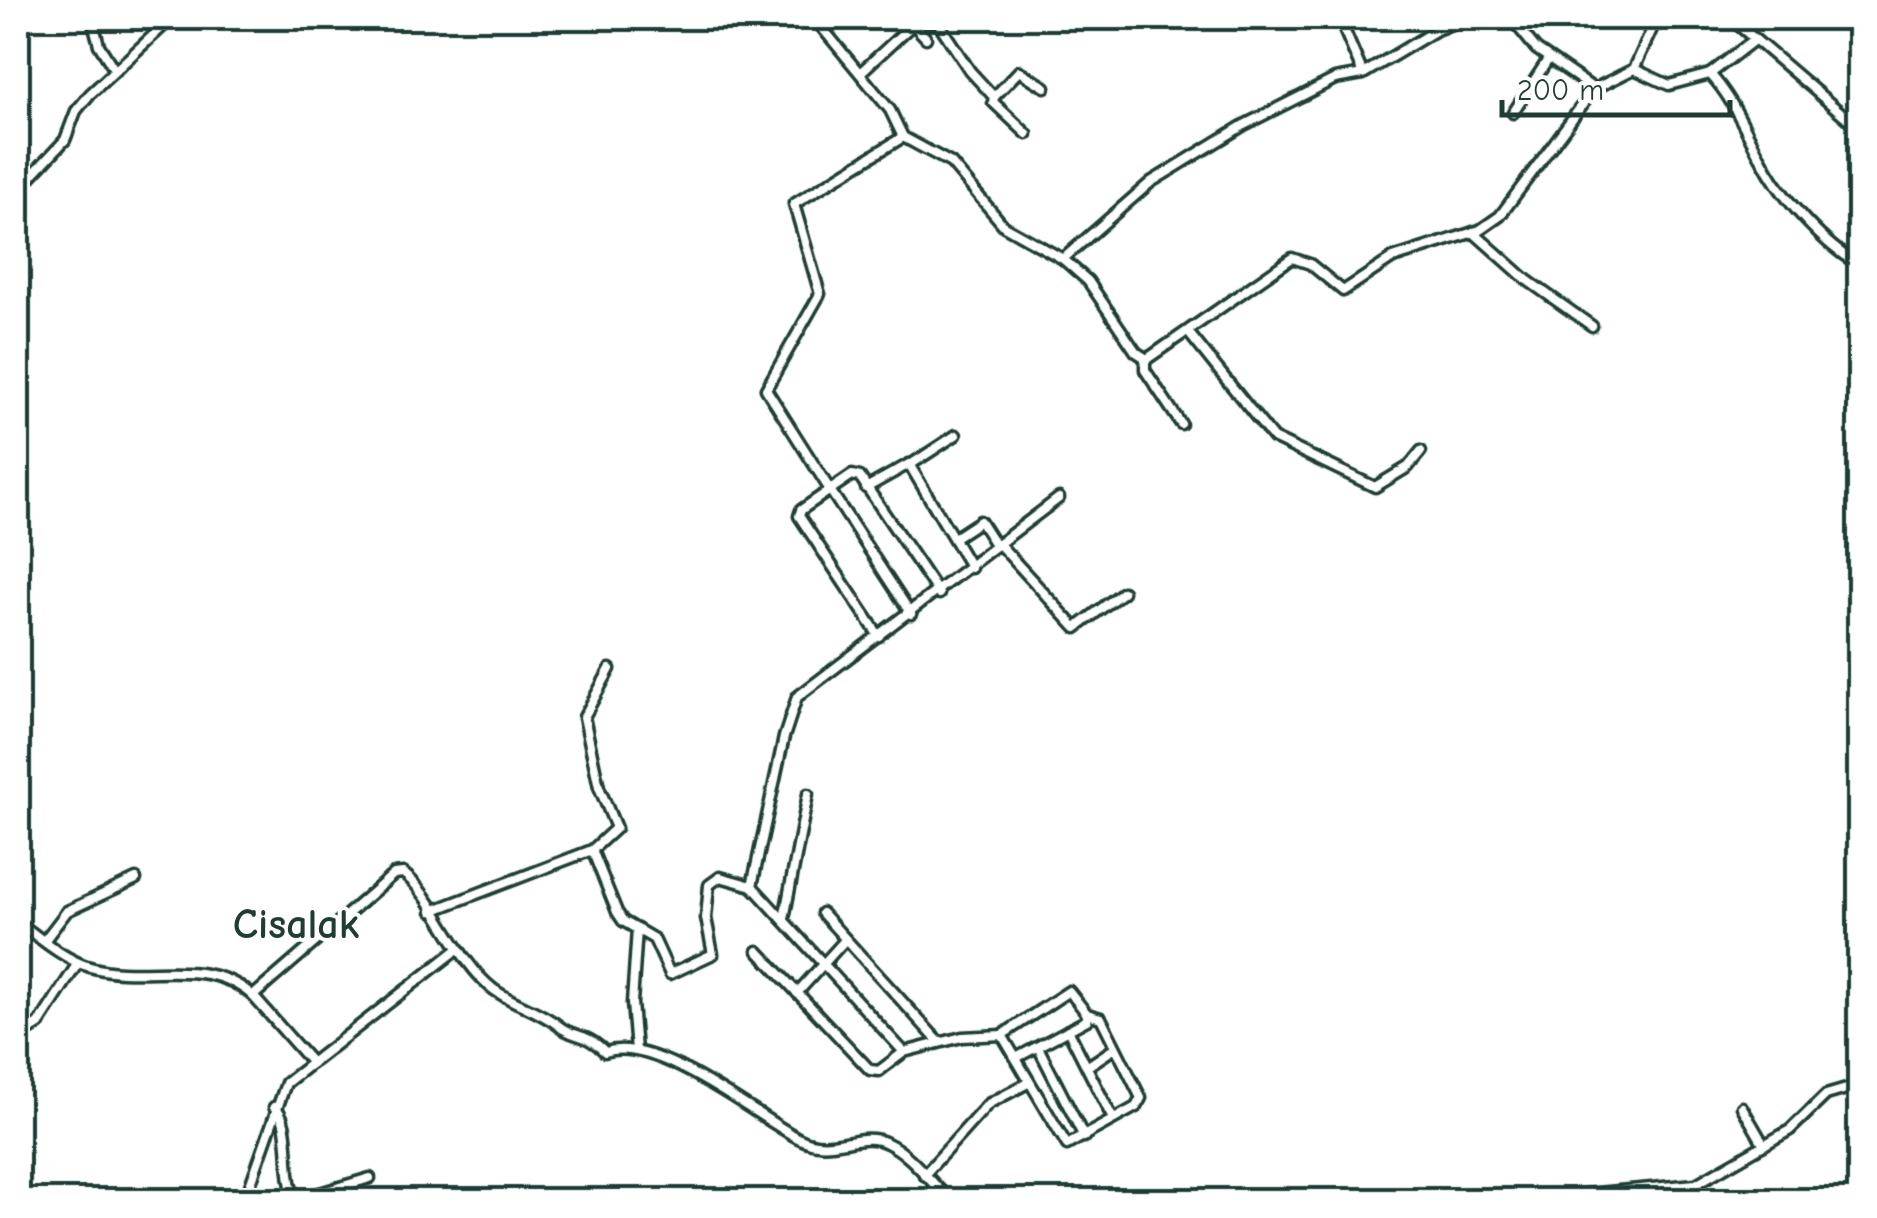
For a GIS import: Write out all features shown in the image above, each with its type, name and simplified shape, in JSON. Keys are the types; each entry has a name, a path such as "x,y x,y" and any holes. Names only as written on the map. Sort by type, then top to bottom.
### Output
{"street":[{"path":"92,18 99,46 114,69"},
{"path":"18,190 65,140 76,111 114,69 172,18"},
{"path":"814,18 902,127 903,136"},
{"path":"1063,260 1150,182 1302,94 1334,79 1363,74 1438,28 1477,18"},
{"path":"1511,18 1536,49 1594,88"},
{"path":"1145,358 1292,258 1310,264 1343,290 1393,258 1474,232 1512,205 1594,88 1634,69 1658,18"},
{"path":"1730,18 1860,130"},
{"path":"1340,20 1363,74"},
{"path":"860,73 912,24 938,21 970,70 994,97"},
{"path":"912,24 926,38"},
{"path":"1634,69 1669,85 1710,74 1754,40"},
{"path":"1514,114 1549,58"},
{"path":"1027,134 993,102 994,97 1019,71 1045,87"},
{"path":"1710,74 1738,110 1777,183 1836,252 1860,265"},
{"path":"903,136 955,166 1009,230 1063,260 1092,285 1145,358 1146,370 1181,424"},
{"path":"903,136 803,196 793,208 820,294 766,389 912,614"},
{"path":"1474,232 1527,280 1592,326"},
{"path":"1188,332 1284,445 1375,486 1408,467 1420,451"},
{"path":"866,488 956,435"},
{"path":"910,465 972,568"},
{"path":"879,636 799,516 801,510 830,490 857,475 940,594"},
{"path":"752,886 784,736 797,698 940,594 1059,498"},
{"path":"954,538 980,521 1076,628 1123,592"},
{"path":"432,911 592,850 616,828 600,787 584,717 610,669"},
{"path":"784,920 808,794"},
{"path":"592,850 617,912 654,939 666,972 693,967 713,954 706,918 709,885 720,877 752,886 904,1052"},
{"path":"253,996 398,872 409,877 458,949 494,989 552,1018 561,1028 590,1036 607,1052 616,1047 636,1050 680,1068 811,1144 842,1146 876,1139 896,1149 950,1200"},
{"path":"44,941 67,911 136,879"},
{"path":"822,913 940,1042"},
{"path":"18,922 78,963 94,968 224,974 253,996 312,1063"},
{"path":"636,1050 632,1003 638,930"},
{"path":"797,993 844,940"},
{"path":"244,1200 286,1083 458,949"},
{"path":"758,951 870,1070 878,1071 904,1052 940,1042 1002,1034 1069,991 1087,1014 1101,1018 1141,1098 1136,1107 1070,1145 1061,1141 1002,1034"},
{"path":"18,1037 39,1024 78,963"},
{"path":"1016,1058 1087,1020 1087,1014"},
{"path":"1068,1030 1113,1119"},
{"path":"1038,1047 1084,1137"},
{"path":"1088,1066 1115,1048"},
{"path":"924,1175 988,1104 1028,1083"},
{"path":"1518,1200 1696,1184 1790,1130 1826,1095 1860,1085"},
{"path":"1742,1107 1764,1145"},
{"path":"274,1108 284,1117 290,1189 296,1200 370,1178"},
{"path":"1133,1200 1153,1195 1190,1200"}],"district":[{"name":"Cisalak","path":"296,924"}]}
